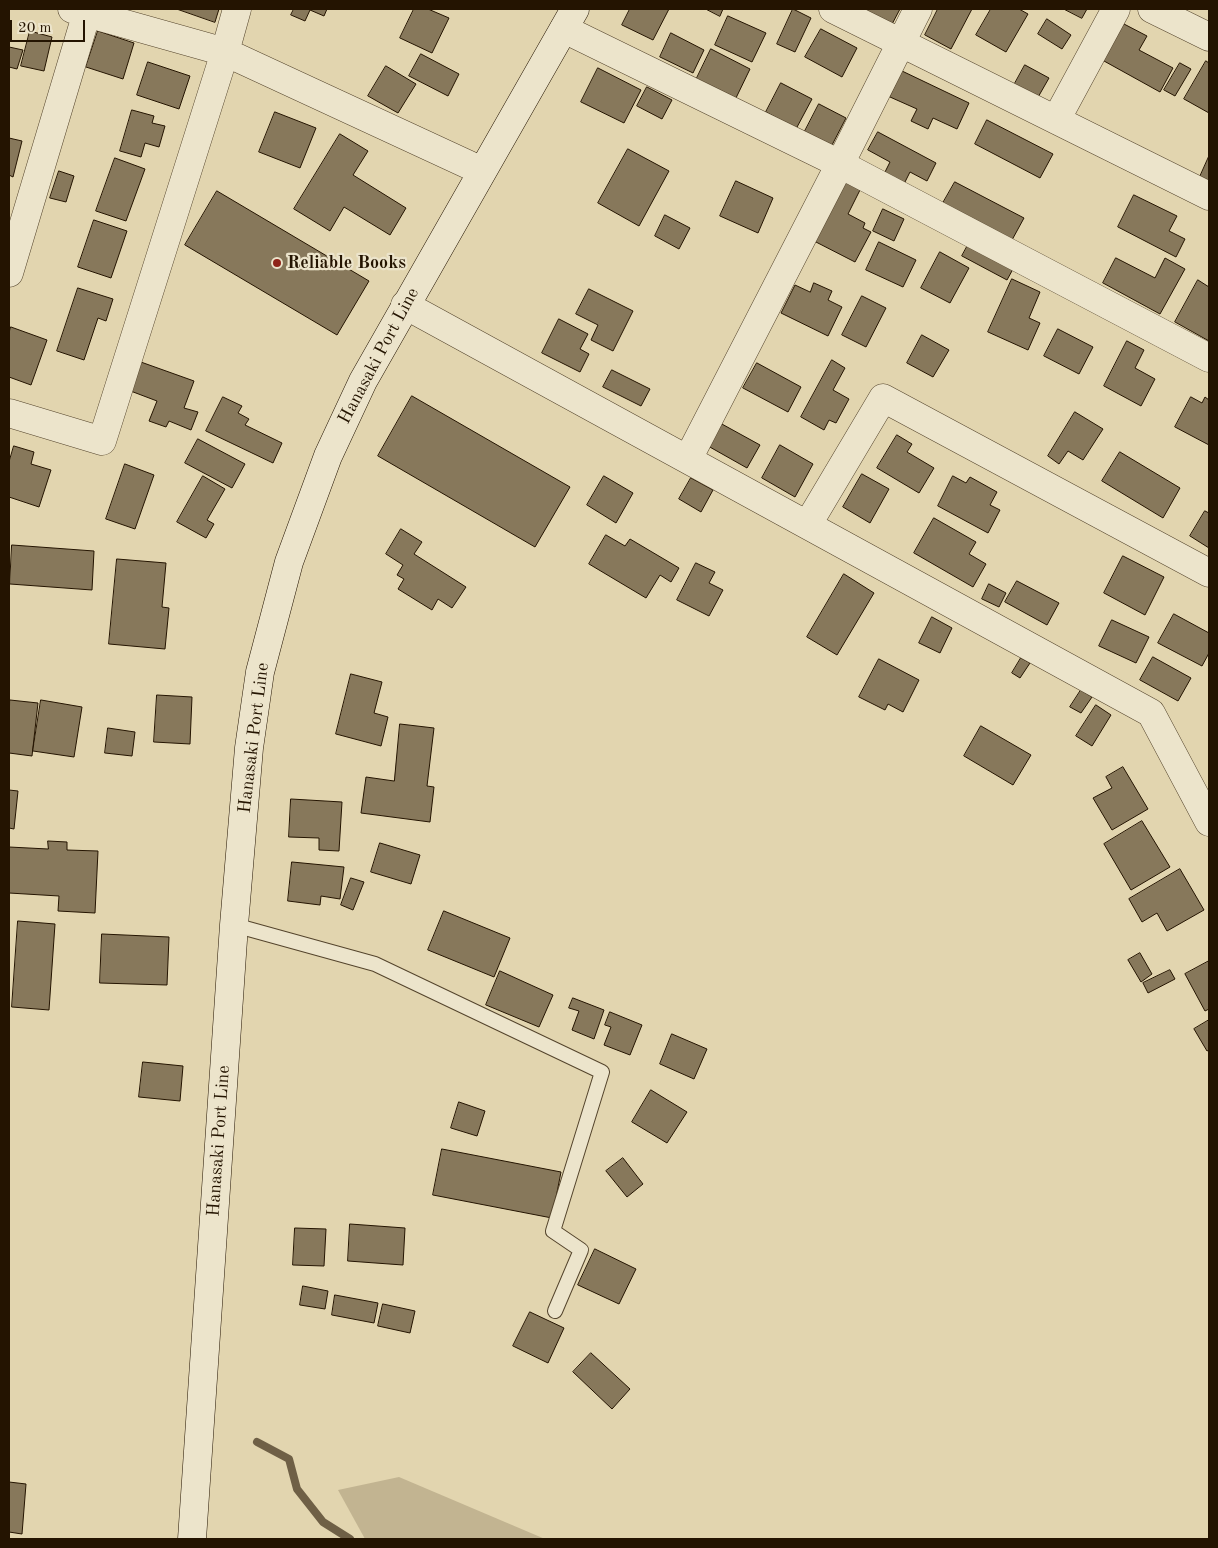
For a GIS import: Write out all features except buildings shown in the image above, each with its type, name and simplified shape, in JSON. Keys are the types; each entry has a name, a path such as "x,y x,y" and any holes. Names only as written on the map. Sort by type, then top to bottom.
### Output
{"street":[{"path":"9,413 102,442 226,52 237,9"},
{"path":"833,9 1209,196"},
{"path":"688,459 918,9"},
{"path":"1056,120 1116,9"},
{"path":"1152,9 1209,37"},
{"path":"10,268 82,10 226,52 482,171"},
{"path":"569,19 1209,358"},
{"name":"Hanasaki Port Line","path":"192,1539 234,925 249,748 260,672 289,562 328,456 363,381 405,304 569,19"},
{"path":"405,304 1151,714 1209,822"},
{"path":"808,524 883,398 1209,573"}],"lane":[{"path":"234,925 374,964 602,1072 553,1231 581,1250 555,1311"}],"shaded area":[{"path":"399,1477 545,1539 365,1539 338,1490"}],"waterway":[{"path":"257,1442 289,1459 297,1489 323,1522 350,1539"}],"place":[{"name":"Reliable Books","path":"277,263"}]}
